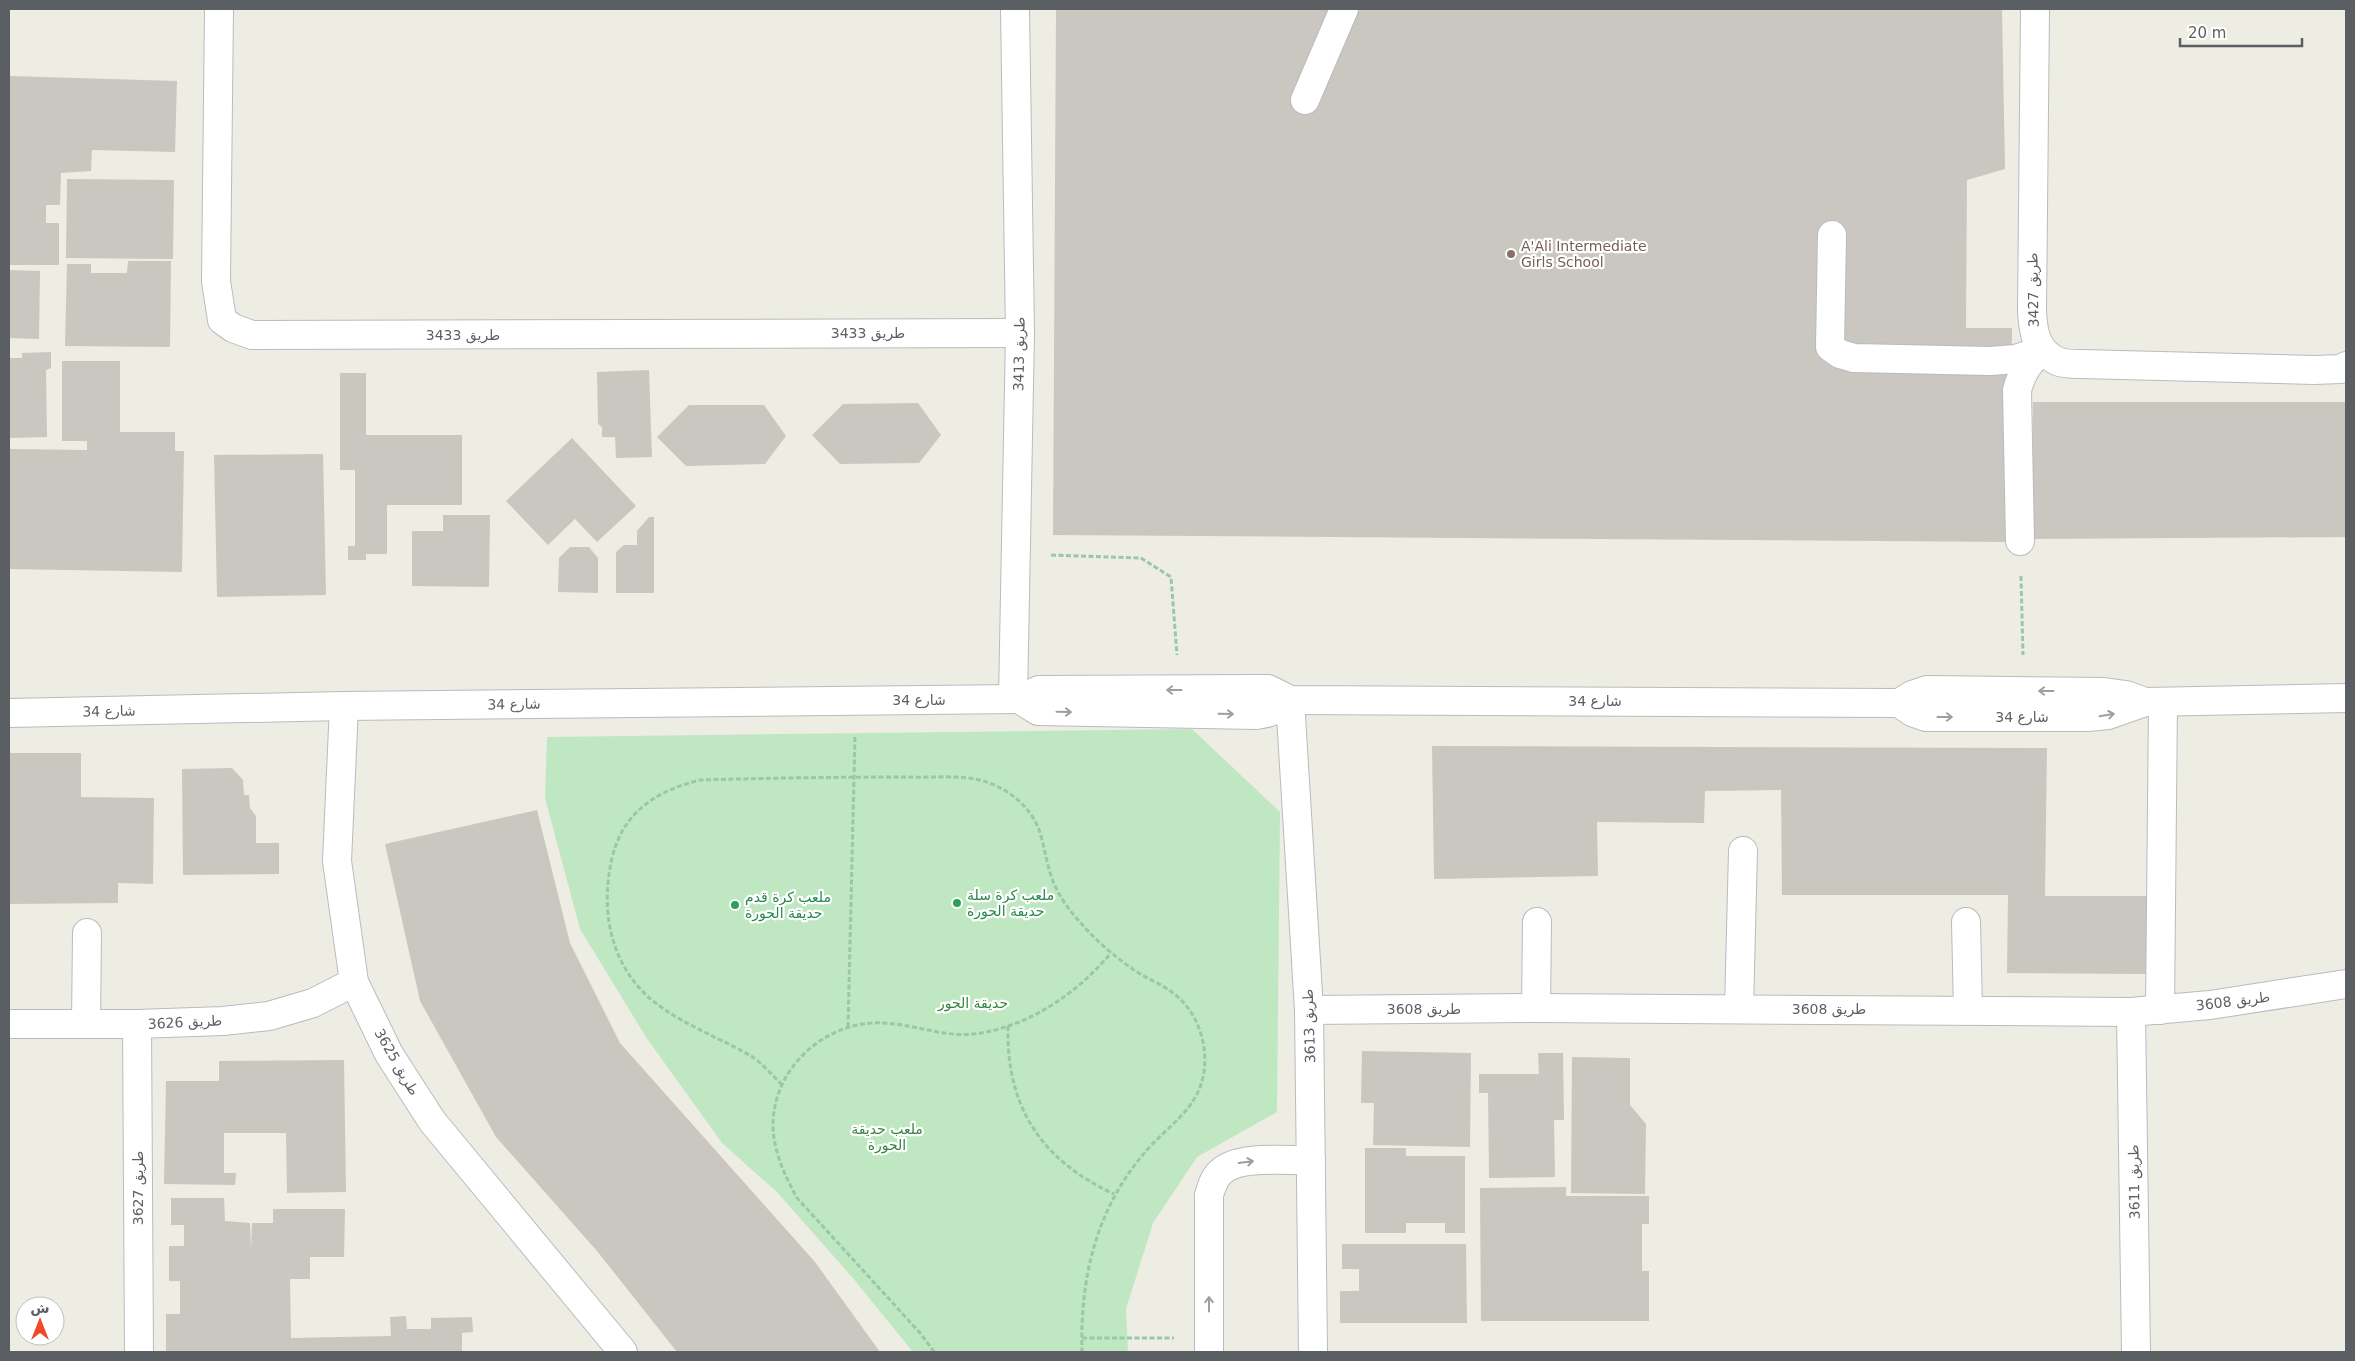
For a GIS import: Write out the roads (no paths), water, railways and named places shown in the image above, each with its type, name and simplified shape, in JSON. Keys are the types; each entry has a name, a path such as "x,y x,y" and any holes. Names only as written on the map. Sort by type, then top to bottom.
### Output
{"street":[{"name":"طريق 3433","path":"219,9 216,281 222,320 233,328 252,335 1020,333"},
{"name":"طريق 3413","path":"1015,9 1020,333 1015,554 1016,699"},
{"path":"1305,100 1344,9"},
{"name":"طريق 3427","path":"2035,9 2032,332 2042,350"},
{"path":"1832,235 1830,347 1840,354 1854,358 1990,362 2016,359 2042,350"},
{"path":"2042,350 2058,362 2081,364 2314,370 2341,369 2346,366"},
{"path":"2020,541 2017,390 2022,374 2031,360 2042,350"},
{"name":"شارع 34","path":"9,713 344,706 1016,699 1039,690 1268,689 1280,693 1290,700 1899,703 1912,695 1927,690 2024,691 2104,692 2154,702"},
{"name":"شارع 34","path":"1899,703 1912,712 1926,717 2025,717 2108,715 2154,702 2346,698"},
{"name":"شارع 34","path":"1016,699 1038,711 1256,715 1269,713 1281,708 1290,700"},
{"name":"طريق 3613","path":"1290,700 1309,1010 1313,1352"},
{"path":"2154,702 2160,1010"},
{"name":"طريق 3625","path":"344,706 336,861 354,982 389,1054 432,1121 623,1352"},
{"path":"1740,1009 1742,850"},
{"path":"1536,1008 1537,922"},
{"path":"1966,922 1968,1010"},
{"path":"86,1024 88,933"},
{"name":"طريق 3626","path":"9,1024 137,1024 223,1021 269,1016 313,1003 354,982"},
{"name":"طريق 3608","path":"1309,1010 1536,1008 2131,1012 2235,1002 2346,984"},
{"name":"طريق 3611","path":"2131,1012 2136,1352"},
{"name":"طريق 3627","path":"137,1024 139,1352"},
{"path":"1209,1345 1209,1195 1213,1181 1222,1170 1233,1164 1247,1161 1311,1160"}],"place":[{"name":"A'Ali Intermediate Girls School","path":"1511,254"},
{"name":"ملعب كرة سلة حديقة الحورة","path":"957,903"},
{"name":"ملعب كرة قدم حديقة الحورة","path":"735,905"}],"park label":[{"name":"حديقة الحور","path":"973,1003"},
{"name":"ملعب حديقة الحورة","path":"887,1138"}]}
